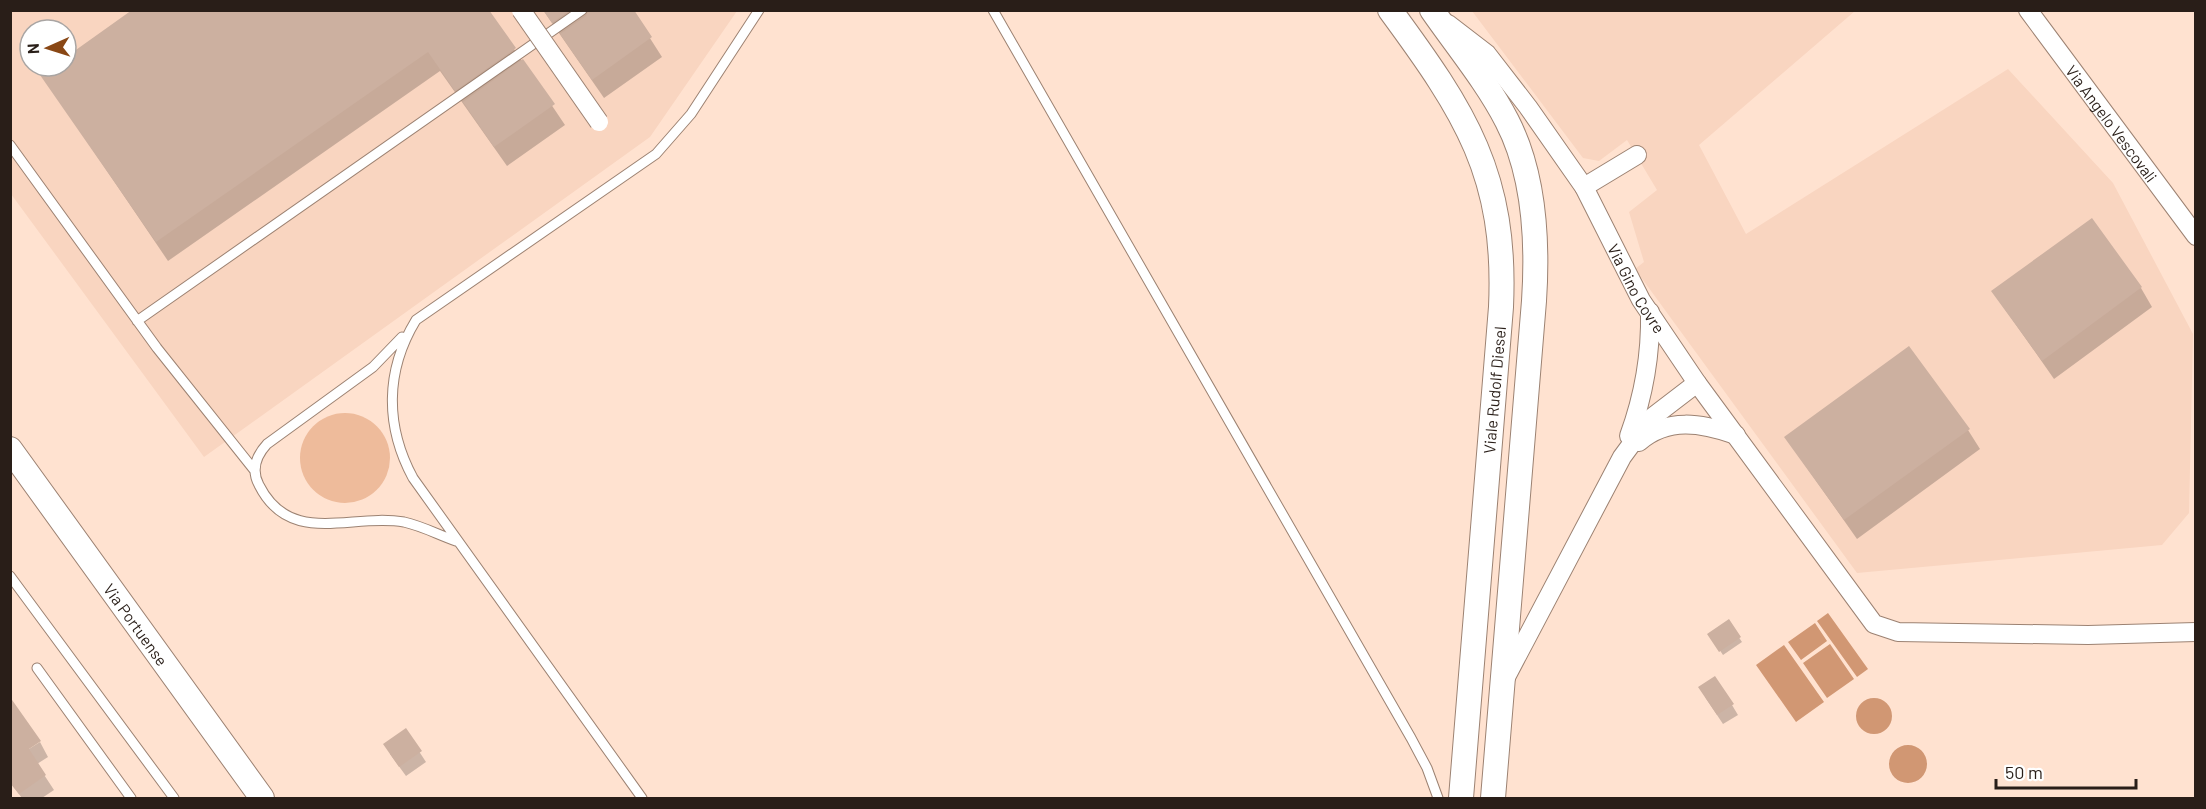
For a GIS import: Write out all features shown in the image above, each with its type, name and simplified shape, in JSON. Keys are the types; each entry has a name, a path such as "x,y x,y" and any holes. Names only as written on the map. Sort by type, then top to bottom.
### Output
{"street":[{"path":"521,10 599,122"},
{"name":"Viale Rudolf Diesel","path":"1390,10 1441,83 1475,139 1490,182 1500,241 1501,307 1461,798"},
{"name":"Via Angelo Vescovali","path":"2028,10 2196,236"},
{"name":"Viale Rudolf Diesel","path":"1434,13 1507,120 1523,162 1533,214 1535,293 1493,798"},
{"name":"Via Gino Covre","path":"1434,13 1479,46 1495,62 1584,187 1650,312 1697,382 1869,619 1880,628 1890,631 2043,634 2196,632"},
{"path":"1584,187 1637,155"},
{"path":"1504,681 1622,457 1640,407 1646,382 1650,312"},
{"path":"1622,457 1650,419 1697,382"},
{"path":"1622,457 1650,433 1670,425 1700,425 1736,435"},
{"name":"Via Portuense","path":"10,449 262,798"}],"lane":[{"path":"137,321 582,10"},
{"path":"255,471 257,457 267,444 373,368 416,320 656,153 691,114 759,10"},
{"path":"993,10 1411,738 1427,768 1438,798"},
{"path":"10,145 137,321 255,471 260,488 271,503 294,521 404,522 456,541"},
{"path":"416,320 405,339 394,369 392,404 395,436 413,478 642,798"},
{"path":"10,576 174,798"},
{"path":"37,668 131,798"}],"shaded area":[{"path":"10,11 737,11 650,137 204,457 11,194"},
{"path":"1472,11 1855,11 1699,145 1746,234 2008,69 2113,183 2193,334 2189,513 2162,545 1857,573 1635,269 1644,262 1629,212 1657,190 1627,140 1599,161 1583,158"},
{"path":"345,413 362,416 377,426 387,441 390,458 387,475 377,490 362,500 345,503 328,500 313,490 303,475 300,458 303,441 313,426 328,416"},
{"path":"1828,613 1868,669 1857,677 1817,621"},
{"path":"1815,623 1827,641 1801,660 1788,642"},
{"path":"1830,644 1854,679 1827,698 1803,663"},
{"path":"1784,645 1824,702 1796,722 1756,665"},
{"path":"1874,698 1887,703 1892,716 1887,729 1874,734 1861,729 1856,716 1861,703"},
{"path":"1908,745 1922,750 1927,764 1922,778 1908,783 1894,778 1889,764 1894,750"}],"building":[{"path":"132,10 489,10 516,48 455,91 428,52 156,242 42,78 78,78 78,48"},
{"path":"543,10 570,10 552,23"},
{"path":"589,10 634,10 652,37 592,80 560,34 586,16"},
{"path":"523,59 555,104 494,147 463,102"},
{"path":"2092,218 2142,287 2042,361 1991,291"},
{"path":"1909,346 1970,429 1844,520 1784,437"},
{"path":"1729,619 1741,637 1719,652 1707,634"},
{"path":"1715,676 1734,704 1717,715 1698,687"},
{"path":"10,697 41,741 29,749 46,775 19,794 10,782"},
{"path":"406,728 422,751 399,767 383,744"}]}
